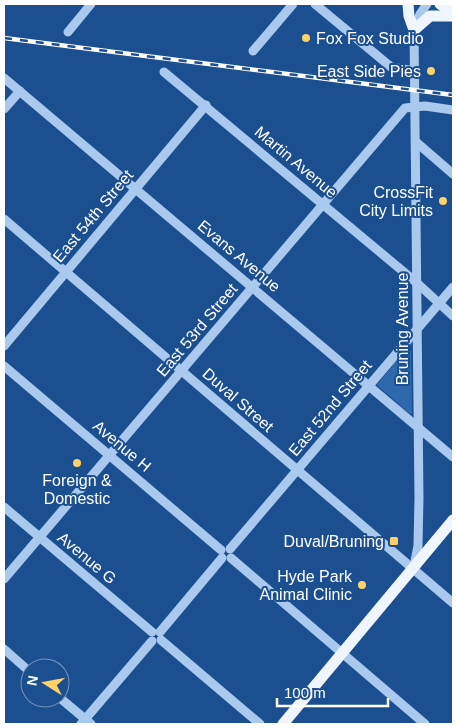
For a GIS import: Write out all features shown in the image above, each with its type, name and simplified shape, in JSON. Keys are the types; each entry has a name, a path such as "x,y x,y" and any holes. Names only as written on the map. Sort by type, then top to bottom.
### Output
{"main road":[{"path":"408,4 409,16 414,30 430,16 453,16"},
{"path":"440,4 453,12"},
{"path":"283,724 453,520"}],"street":[{"path":"68,32 90,4"},
{"path":"253,51 293,4"},
{"path":"315,4 391,67 415,70 414,30 420,14 427,4"},
{"name":"Bruning Avenue","path":"413,568 418,546 415,70"},
{"name":"Martin Avenue","path":"164,72 206,105 417,283 453,316"},
{"name":"Evans Avenue","path":"4,78 453,456"},
{"path":"4,109 20,91"},
{"name":"East 54th Street","path":"4,346 206,105"},
{"path":"416,106 453,110"},
{"name":"East 53rd Street","path":"4,579 405,108 416,106"},
{"path":"416,142 453,174"},
{"name":"Duval Street","path":"4,219 182,370 296,471 453,603"},
{"name":"East 52nd Street","path":"85,723 368,384 453,286"},
{"name":"Avenue H","path":"4,366 425,724"},
{"name":"Avenue G","path":"4,508 260,724"},
{"path":"4,649 20,663"},
{"path":"70,708 85,723"}],"shaded area":[{"path":"406,349 411,351 412,413 410,414 377,385"}],"railway":[{"path":"4,38 453,95"}],"place":[{"name":"Fox Fox Studio","path":"306,38"},
{"name":"East Side Pies","path":"431,71"},
{"name":"CrossFit City Limits","path":"443,201"},
{"name":"Foreign & Domestic","path":"77,463"},
{"name":"Duval/Bruning","path":"394,541"},
{"name":"Hyde Park Animal Clinic","path":"362,585"}]}
